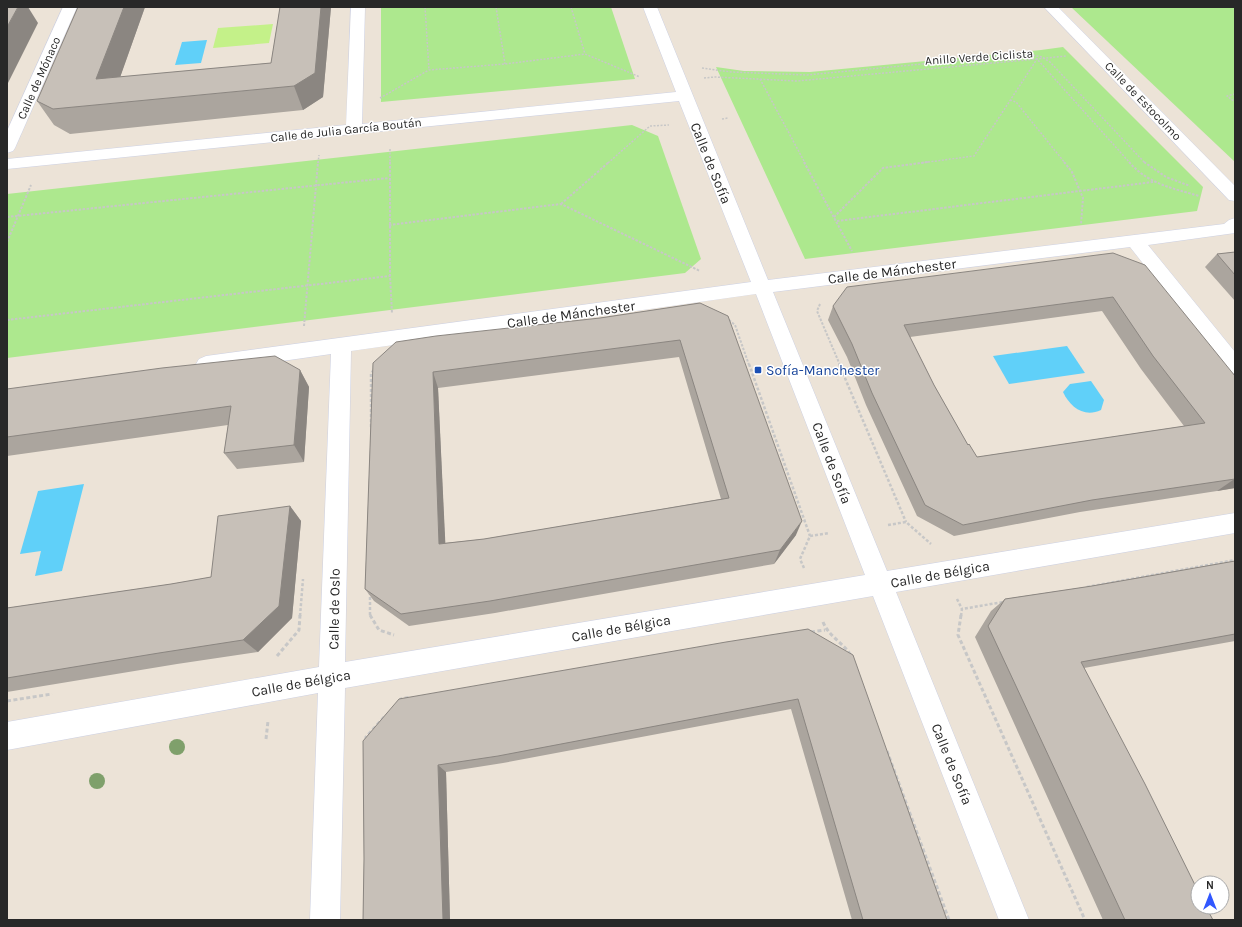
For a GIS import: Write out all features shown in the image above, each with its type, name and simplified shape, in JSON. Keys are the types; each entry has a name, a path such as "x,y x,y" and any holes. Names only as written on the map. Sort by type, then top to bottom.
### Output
{"street":[{"name":"Calle de Mónaco","path":"7,148 70,7"},
{"path":"354,130 358,7"},
{"name":"Calle de Sofía","path":"650,7 684,96 762,287 1014,920"},
{"name":"Calle de Estocolmo","path":"1051,7 1233,194"},
{"name":"Calle de Julia García Boután","path":"7,164 684,96"},
{"path":"1135,241 1229,228 1235,224"},
{"path":"1135,241 1235,366"},
{"name":"Calle de Mánchester","path":"185,367 762,287 1135,241"},
{"name":"Calle de Oslo","path":"325,920 341,346"},
{"name":"Calle de Bélgica","path":"7,736 332,677 1235,524"}],"path":[{"path":"425,7 429,70"},
{"path":"496,7 505,64"},
{"path":"571,7 585,54"},
{"path":"379,99 429,70 505,64 585,54 642,77"},
{"path":"705,68 731,72 807,75 1027,54 1050,62 1147,164 1166,178 1205,192 1233,194"},
{"path":"855,257 834,217 883,168 974,156 1037,59 1072,56"},
{"name":"Anillo Verde Ciclista","path":"834,217 760,79 797,81 1037,59 1135,169 1157,184 1206,198 1217,199 1216,192"},
{"path":"1235,94 1227,96 1235,102"},
{"path":"1010,100 1016,102 1072,172 1083,198 1081,231 1092,246"},
{"path":"561,204 650,126 728,118"},
{"path":"390,149 389,224 392,316"},
{"path":"304,326 319,155"},
{"path":"7,217 389,178"},
{"path":"836,221 1153,182"},
{"path":"7,242 31,185"},
{"path":"389,224 561,204 703,272"},
{"path":"7,320 390,276"},
{"path":"811,281 820,302 817,311 906,522"},
{"path":"724,317 735,325 810,536"},
{"path":"371,428 371,373 376,367"},
{"path":"1079,588 1235,560"},
{"path":"795,567 803,566"},
{"path":"370,591 370,615 379,630 400,636"},
{"path":"1009,601 962,609 958,635 1085,920"},
{"path":"809,632 825,630"},
{"path":"849,650 855,665"},
{"path":"396,704 401,699 412,697"},
{"path":"366,744 366,736 391,709"},
{"path":"884,745 949,920"}],"green space":[{"path":"381,7 611,7 635,79 381,102"},
{"path":"1071,7 1235,7 1235,162"},
{"path":"273,24 269,43 213,48 218,28"},
{"path":"1063,47 1203,187 1197,211 805,259 716,67 744,71 810,72"},
{"path":"632,125 658,136 701,259 685,273 7,358 7,194"}],"water":[{"path":"207,40 201,63 175,65 182,42"},
{"path":"1067,346 1085,373 1009,384 993,356"},
{"path":"1091,381 1104,400 1101,410 1089,413 1078,410 1063,392 1070,384"},
{"path":"84,484 62,571 35,576 41,551 20,554 38,491"}],"building":[{"path":"7,7 18,7 7,27"},
{"path":"78,7 124,7 96,79 271,63 280,7 321,7 315,73 294,86 53,109 37,101"},
{"path":"1235,252 1235,275 1217,254"},
{"path":"1113,253 1145,265 1235,376 1235,479 1092,500 963,525 925,505 872,393 852,344 833,306 847,287","holes":["1113,297 1153,356 1205,423 977,457 969,444 968,445 934,385 904,325"]},
{"path":"700,303 728,316 802,521 780,550 490,601 401,614 365,589 373,363 396,342 436,336 600,318","holes":["680,340 729,498 484,539 439,544 433,372"]},
{"path":"275,356 300,370 294,445 224,453 231,406 7,437 7,389 162,368"},
{"path":"290,506 279,606 243,640 7,678 7,608 211,577 218,516"},
{"path":"1235,561 1235,634 1081,662 1145,784 1190,875 1190,915 1210,915 1213,920 1125,920 988,626 1005,599 1092,586"},
{"path":"808,629 853,655 947,920 863,920 798,699 498,756 438,765 443,920 363,920 363,741 399,699"}],"place":[{"name":"Sofía-Manchester","path":"758,370"}]}
